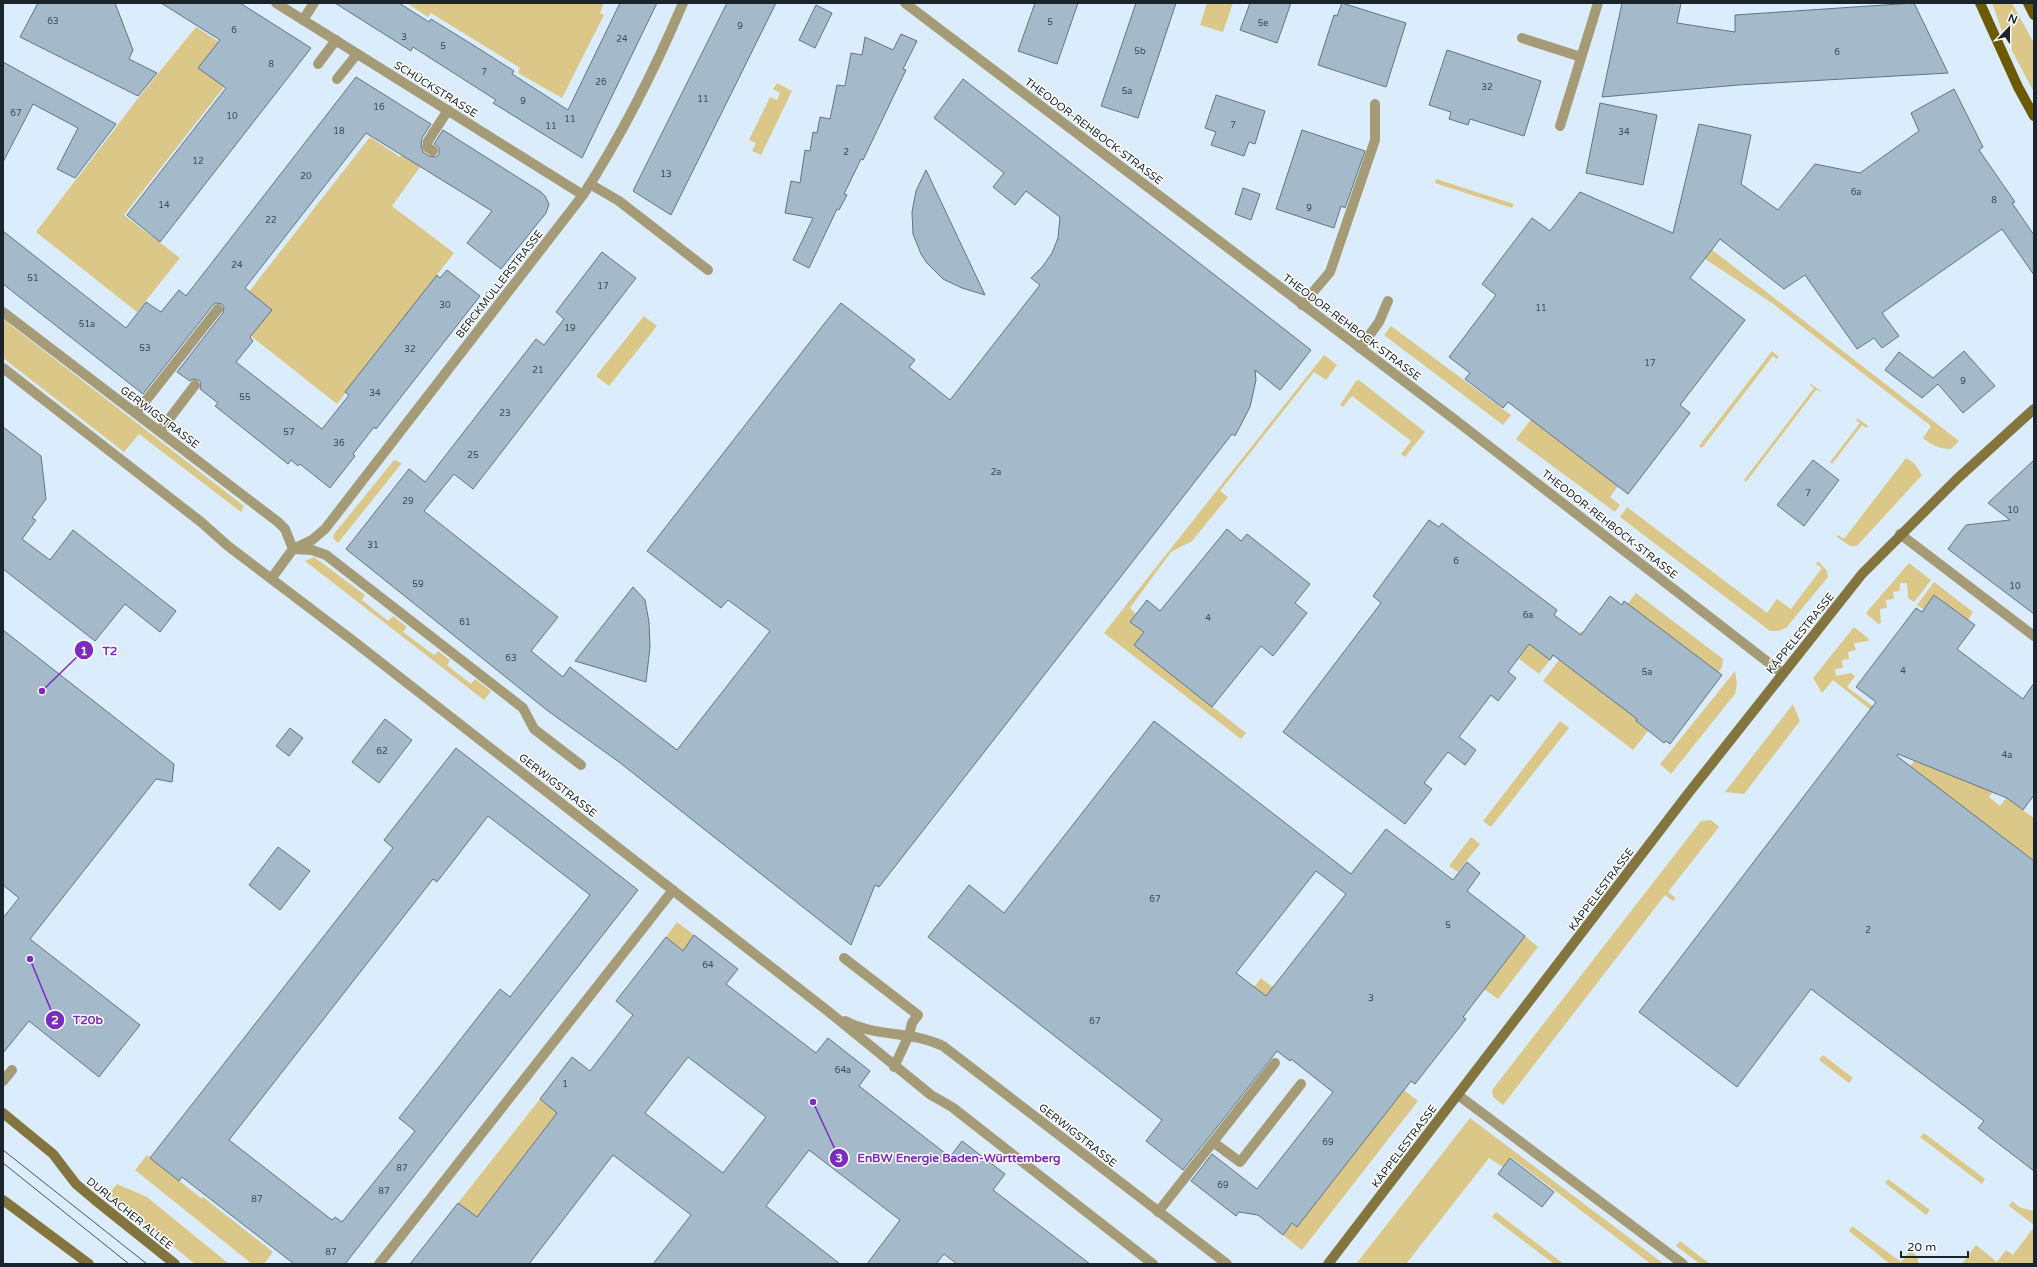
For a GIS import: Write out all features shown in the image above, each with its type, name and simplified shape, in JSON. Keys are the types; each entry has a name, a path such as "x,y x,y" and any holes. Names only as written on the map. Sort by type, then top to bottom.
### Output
{"main road":[{"path":"1980,3 2015,80 2034,116"},
{"path":"2028,3 2034,15"}],"street":[{"name":"SCHÜCKSTRASSE","path":"276,3 584,195"},
{"path":"303,20 314,3"},
{"name":"BERCKMÜLLERSTRASSE","path":"294,549 312,540 325,529 584,195 663,49 683,3"},
{"name":"THEODOR-REHBOCK-STRASSE","path":"905,3 1603,533 1782,673"},
{"path":"1560,126 1598,3"},
{"path":"1522,38 1581,57"},
{"path":"318,64 336,40"},
{"path":"337,79 357,54"},
{"path":"1302,305 1330,272 1375,140 1375,104"},
{"path":"433,151 427,147 428,140 448,110"},
{"path":"590,184 619,201 708,270"},
{"path":"1360,348 1379,322 1388,301"},
{"path":"136,414 218,309"},
{"name":"GERWIGSTRASSE","path":"3,312 278,522 285,529 294,549"},
{"name":"GERWIGSTRASSE","path":"3,368 201,522 228,546 829,1012 894,1067 930,1095 952,1107 1153,1264"},
{"path":"160,432 195,385"},
{"name":"KÄPPELESTRASSE","path":"1328,1264 1782,673 1862,574 1900,534 2034,410"},
{"path":"1900,534 2034,636"},
{"path":"271,579 294,549 312,550 326,555 523,708 534,729 581,765"},
{"path":"379,1264 673,890"},
{"path":"844,958 918,1015 912,1023 909,1035 894,1067"},
{"name":"GERWIGSTRASSE","path":"829,1012 858,1028 909,1035 933,1041 952,1052 1227,1264"},
{"path":"1158,1212 1275,1063"},
{"path":"3,1082 12,1070"},
{"path":"1213,1142 1240,1162 1301,1084"},
{"path":"1458,1094 1683,1264"},
{"name":"DURLACHER ALLEE","path":"3,1113 53,1154 76,1184 175,1264"},
{"path":"3,1200 89,1264"}],"shaded area":[{"path":"407,3 604,3 600,13 604,15 562,98 518,73 520,68 431,13 428,17"},
{"path":"1207,3 1233,3 1223,32 1200,25"},
{"path":"1992,3 2012,3 2034,43 2034,92 2003,34"},
{"path":"196,27 246,59 124,215 180,258 137,312 36,232 139,97"},
{"path":"777,83 792,91 761,155 752,151 756,143 749,140 770,97 777,100 780,93 773,89"},
{"path":"370,137 400,157 406,148 425,160 392,206 454,253 337,404 237,325 237,307"},
{"path":"1436,179 1514,204 1512,208 1435,183"},
{"path":"1680,225 1959,441 1951,449 1947,449 1933,445 1923,438 1931,426 1772,303 1705,259 1681,241 1618,486 1610,497 1620,505 1615,512 1516,439"},
{"path":"644,316 657,326 609,386 596,376"},
{"path":"3,319 244,506 241,512 139,434 124,452 3,358"},
{"path":"1391,326 1511,415 1503,425 1384,335"},
{"path":"1772,351 1779,357 1777,359 1773,356 1702,448 1699,446"},
{"path":"1324,355 1337,365 1326,380 1314,372 1220,491 1228,497 1192,541 1171,552 1130,608 1136,614 1130,622 1144,632 1134,645 1246,733 1241,739 1104,633"},
{"path":"1359,380 1425,432 1405,457 1401,454 1411,441 1352,396 1343,407 1340,405 1356,381"},
{"path":"1811,384 1822,392 1816,390 1746,482 1744,480 1814,388 1810,385"},
{"path":"1857,418 1868,426 1867,428 1862,425 1832,464 1830,462 1860,423 1856,420"},
{"path":"1906,458 1914,463 1922,475 1857,546 1850,546 1837,537 1838,535 1844,539"},
{"path":"394,460 402,463 338,543 333,538 334,534"},
{"path":"1627,507 1767,613 1777,599 1791,609 1822,568 1816,564 1818,561 1827,571 1828,577 1786,628 1778,631 1770,631 1620,517"},
{"path":"314,557 365,595 362,600 388,621 393,616 407,627 403,632 434,655 438,651 450,660 447,665 471,684 475,679 491,691 484,700 305,561"},
{"path":"1909,563 1931,580 1914,602 1908,598 1907,583 1900,583 1900,591 1893,592 1894,599 1886,600 1887,608 1880,609 1881,623 1878,624 1866,613"},
{"path":"1934,582 1973,612 1968,620 1935,595 1923,609 1917,605"},
{"path":"1636,593 1723,659 1722,667 1716,676 1625,607"},
{"path":"1854,627 1868,638 1869,641 1854,643 1856,650 1848,652 1849,659 1842,660 1843,668 1835,669 1836,676 1851,673 1855,676 1847,687 1995,789 1989,797 2000,806 2006,798 2034,818 2034,861 1910,766 1922,751 1833,680 1822,693 1813,678"},
{"path":"1581,631 1589,637 1640,716 1636,721 1648,731 1633,750 1543,681"},
{"path":"1529,644 1550,660 1539,674 1519,659"},
{"path":"1735,671 1737,684 1735,694 1671,774 1660,764"},
{"path":"1793,704 1800,721 1744,794 1725,792"},
{"path":"1560,721 1569,728 1491,827 1483,821"},
{"path":"1711,820 1719,827 1668,892 1676,898 1673,901 1665,895 1503,1105 1493,1097 1492,1090 1701,821"},
{"path":"1471,837 1480,844 1458,872 1449,866"},
{"path":"677,922 694,935 683,951 666,937"},
{"path":"1525,936 1538,947 1498,999 1484,989"},
{"path":"1261,978 1418,1101 1302,1250 1283,1235 1292,1223 1297,1227 1400,1095 1262,993 1170,1095"},
{"path":"1823,1055 1853,1078 1849,1083 1819,1060"},
{"path":"540,1099 557,1113 477,1217 458,1203"},
{"path":"1470,1118 1664,1264 1651,1264 1511,1157 1503,1167 1489,1158 1406,1264 1356,1264"},
{"path":"1924,1133 1985,1179 1982,1184 1920,1137"},
{"path":"147,1155 273,1252 264,1264 252,1264 135,1170"},
{"path":"1888,1179 1930,1210 1926,1215 1885,1183"},
{"path":"117,1184 147,1197 229,1264 195,1264 109,1194"},
{"path":"2012,1201 2019,1207 2034,1211 2034,1225 2009,1206"},
{"path":"1496,1212 1564,1264 1554,1264 1492,1217"},
{"path":"1852,1226 1901,1262 1911,1250 1918,1258 1918,1263 1890,1264 1849,1231"},
{"path":"2034,1227 2034,1264 1962,1264 1976,1245 1997,1262 2006,1250 2013,1255"},
{"path":"1680,1241 1710,1264 1700,1264 1676,1246"}],"building":[{"path":"38,3 115,3 133,50 129,59 157,73 138,96 20,37"},
{"path":"161,3 240,3 311,48 160,242 127,215 226,88 198,68 220,40"},
{"path":"335,3 399,3 429,22 431,19 473,45 514,71 512,74 568,110 620,3 657,3 582,158 493,103 496,100 413,47 411,51"},
{"path":"727,3 776,3 671,215 633,191"},
{"path":"1035,3 1078,3 1057,64 1018,51"},
{"path":"1136,3 1176,3 1138,118 1101,106"},
{"path":"1250,3 1291,3 1277,43 1240,30"},
{"path":"1342,3 1406,23 1386,87 1318,65 1334,15 1337,16"},
{"path":"1622,3 1681,3 1677,23 1735,32 1735,15 1914,3 1948,73 1738,85 1602,97"},
{"path":"816,5 832,13 815,48 799,40"},
{"path":"901,34 917,41 903,69 906,70 863,160 861,159 844,194 847,195 839,210 837,209 809,268 793,260 813,218 785,213 791,181 800,183 805,150 810,151 813,132 817,133 820,117 830,119 837,85 845,86 851,53 862,55 865,37 893,50"},
{"path":"1447,50 1541,81 1524,136 1470,119 1468,125 1449,119 1451,112 1429,105"},
{"path":"3,62 116,124 75,178 57,169 78,128 33,104 3,162"},
{"path":"356,77 431,124 422,138 421,146 423,152 429,156 436,157 439,154 439,148 434,144 443,130 541,192 549,204 546,213 501,269 467,243 492,211 366,133 245,288 272,310 250,337 253,341 236,362 322,429 349,395 345,392 437,275 440,278 447,270 480,296 376,429 374,427 353,454 355,456 330,488 300,464 298,466 291,460 288,464 215,406 218,403 200,389 201,383 199,380 193,379 190,381 177,372 223,313 224,307 222,304 216,303 213,305 143,394 3,284 3,231 126,328 146,302 161,312 179,290 186,296"},
{"path":"963,79 1311,350 1280,390 1255,370 1256,380 1250,407 1235,436 1232,434 879,887 875,885 851,945 619,762 548,711 346,549 409,469 425,482 536,339 544,345 564,319 556,312 602,252 636,278 473,489 454,474 424,511 558,617 531,651 563,677 570,667 677,750 770,631 728,600 721,608 647,551 824,324 841,303 915,360 909,367 950,400 1040,285 1031,278 1043,266 1052,253 1058,238 1060,217 1026,191 1015,205 993,187 1004,173 934,118"},
{"path":"1954,89 1983,147 1979,150 2015,202 2012,203 2034,235 2034,275 2002,229 1882,313 1899,336 1882,348 1874,338 1857,349 1805,275 1784,289 1720,239 1690,278 1745,320 1680,405 1690,413 1628,494 1508,402 1503,408 1465,379 1470,373 1449,357 1496,295 1482,284 1532,218 1550,231 1580,192 1673,233 1699,124 1751,135 1741,184 1778,210 1815,164 1860,173 1919,131 1911,113"},
{"path":"1216,95 1265,111 1255,144 1249,142 1244,156 1211,145 1216,132 1205,128"},
{"path":"1600,103 1657,115 1643,185 1586,173"},
{"path":"1302,130 1365,151 1345,208 1341,206 1334,228 1276,209"},
{"path":"926,170 985,295 962,288 943,279 927,263 921,254 913,234 912,212 916,191"},
{"path":"1243,188 1260,194 1251,220 1235,214"},
{"path":"1964,351 1995,386 1963,413 1938,384 1922,398 1885,370 1899,352 1933,378"},
{"path":"3,427 41,456 46,499 32,518 36,520 22,539 50,560 73,530 176,611 160,632 125,604 95,641 3,569"},
{"path":"1813,460 1839,480 1804,526 1777,505"},
{"path":"2034,460 2034,614 1948,549 1966,525 2010,520 1988,503"},
{"path":"1429,520 1439,527 1442,523 1557,610 1554,615 1581,635 1610,596 1622,605 1624,601 1722,675 1670,744 1666,741 1664,743 1636,721 1637,719 1553,655 1550,660 1529,644 1508,672 1516,678 1498,701 1491,695 1459,737 1476,750 1465,765 1448,752 1424,783 1432,789 1405,824 1283,732 1381,603 1373,596"},
{"path":"1227,529 1241,541 1247,534 1310,584 1295,603 1307,613 1273,656 1261,646 1212,707 1134,645 1144,632 1130,622 1147,600 1160,611"},
{"path":"633,587 645,600 649,622 650,647 646,682 575,661"},
{"path":"1934,595 1975,625 1957,649 2023,699 2034,683 2034,795 2023,810 2007,798 1898,754 1897,756 2034,861 2034,1171 1978,1128 1984,1121 1811,989 1737,1087 1639,1012 1876,702 1856,687 1916,608 1922,612"},
{"path":"3,630 174,764 172,782 156,779 30,939 140,1025 99,1077 29,1021 3,1053 3,918 19,898 3,885"},
{"path":"385,719 412,740 379,783 352,762"},
{"path":"1154,721 1351,874 1386,829 1453,880 1467,862 1480,873 1467,891 1525,936 1463,1017 1466,1019 1415,1084 1411,1081 1297,1227 1292,1223 1283,1235 1258,1215 1239,1212 1236,1216 1191,1181 1212,1154 1257,1189 1333,1092 1291,1059 1290,1061 1277,1051 1183,1170 1146,1141 1162,1120 928,937 969,885 1004,913","holes":["1316,871 1346,894 1266,996 1236,973"]},
{"path":"290,728 303,738 289,756 276,746"},
{"path":"456,748 638,890 345,1264 294,1264 182,1177 179,1181 150,1158 393,848 384,840","holes":["488,816 590,895 510,997 500,989 399,1118 415,1131 342,1222 335,1217 332,1220 229,1140 433,879 437,882"]},
{"path":"278,847 310,871 280,910 249,885"},
{"path":"694,935 738,969 726,984 816,1053 828,1038 870,1071 859,1086 950,1157 962,1141 1005,1174 993,1190 1090,1264 957,1264 944,1254 936,1264 867,1264 900,1220 809,1150 766,1206 840,1264 653,1264 691,1215 613,1155 529,1264 410,1264 458,1203 477,1217 557,1113 540,1099 572,1057 590,1071 633,1015 616,1001 666,937 683,951","holes":["688,1057 766,1117 723,1173 645,1113"]},
{"path":"1510,1158 1554,1192 1542,1207 1498,1174"}],"tram line":[{"path":"3,1150 147,1264"},
{"path":"3,1163 129,1264"}],"place":[{"name":"T2","path":"42,691"},
{"name":"T20b","path":"30,959"},
{"name":"EnBW Energie Baden-Württemberg","path":"813,1102"}]}
